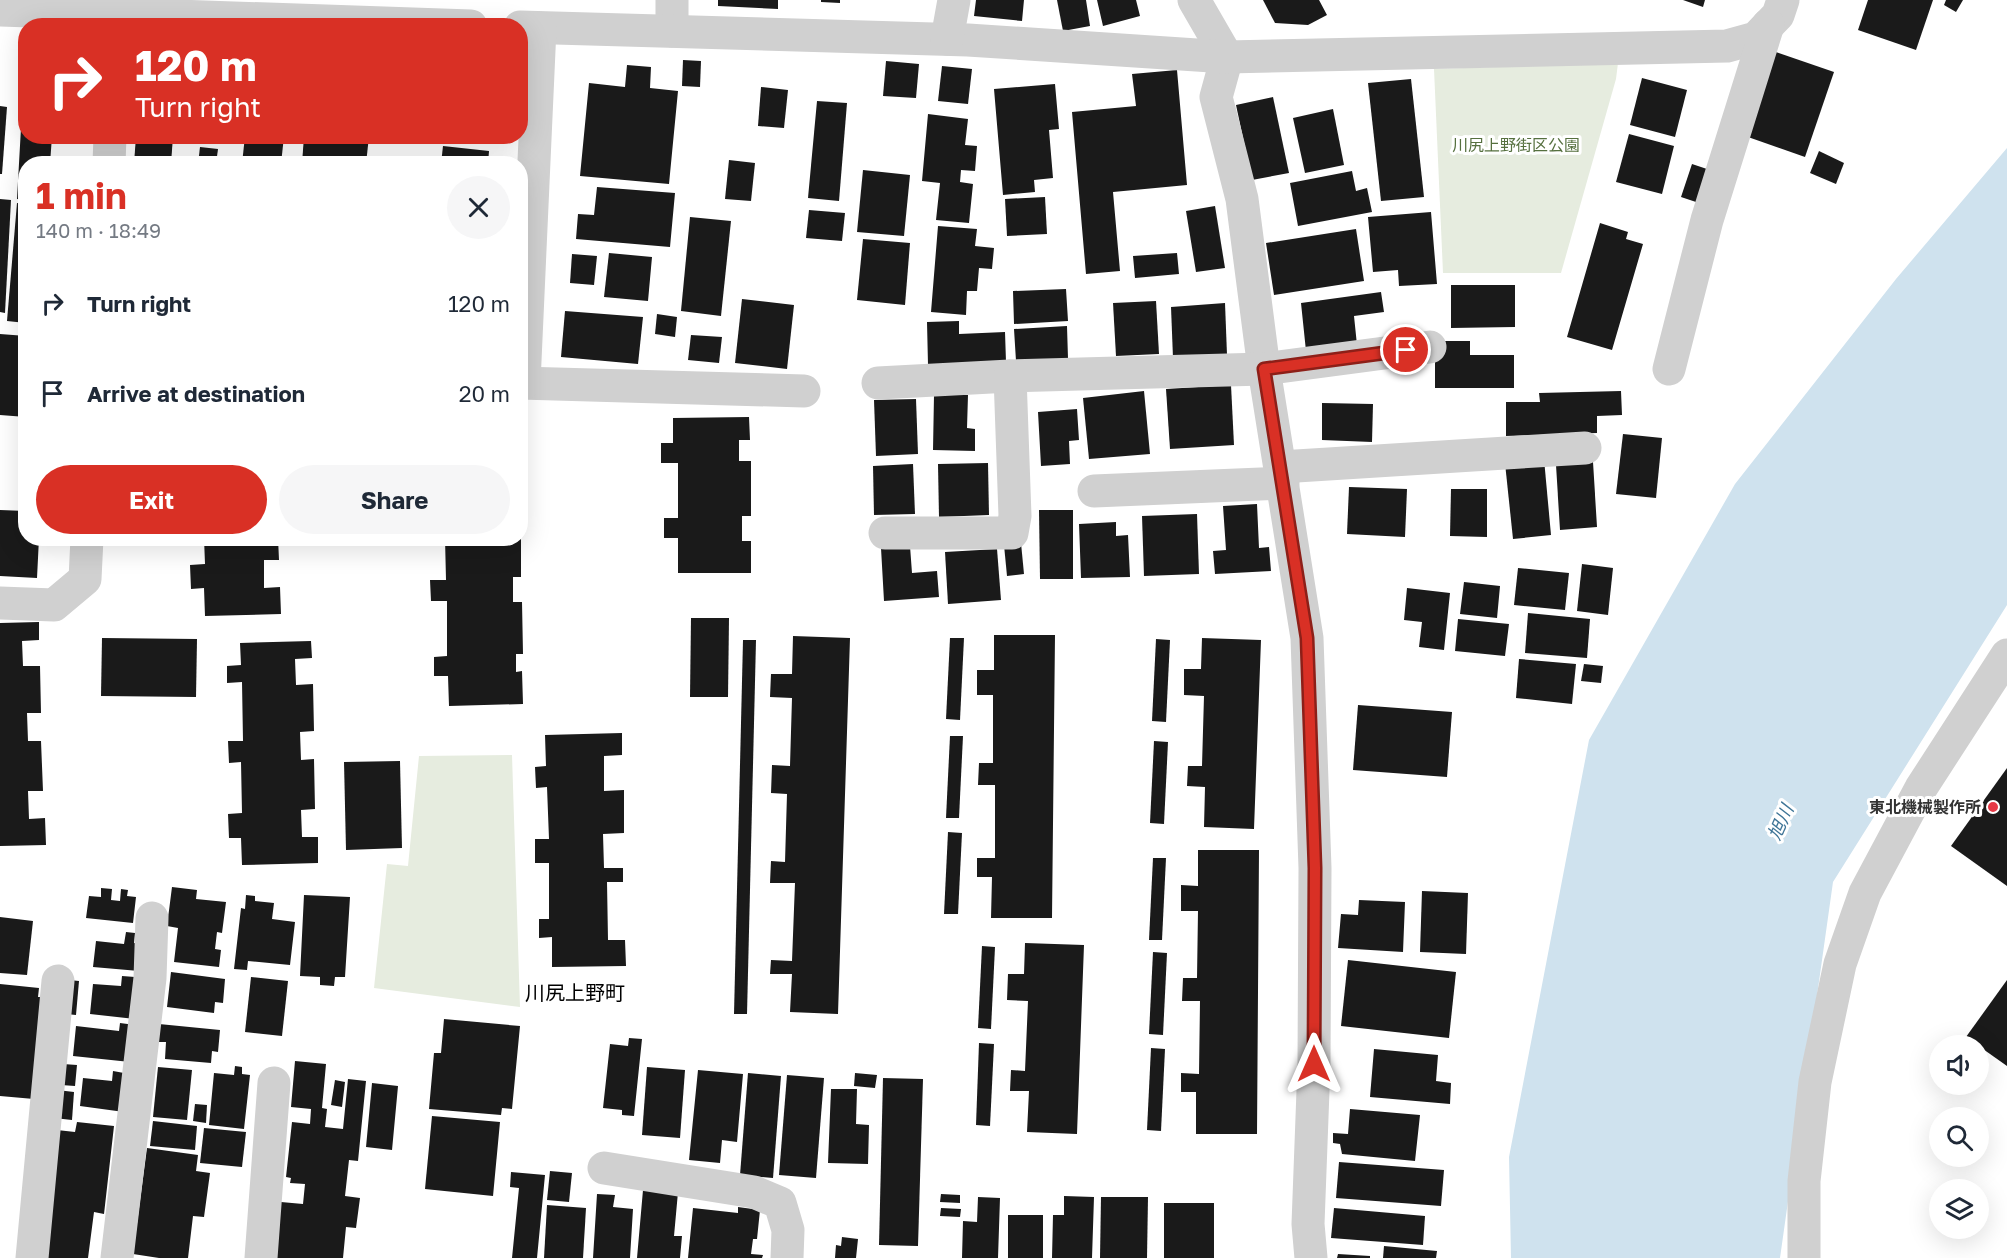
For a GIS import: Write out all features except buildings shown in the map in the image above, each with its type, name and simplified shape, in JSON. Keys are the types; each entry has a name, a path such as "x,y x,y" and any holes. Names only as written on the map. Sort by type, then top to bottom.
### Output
{"street":[{"path":"947,39 954,0"},
{"path":"1194,0 1227,57 1216,97 1242,199 1264,369 1308,649 1315,868 1314,1064 1308,1224 1311,1258"},
{"path":"0,10 79,6 112,18"},
{"path":"528,116 530,27 672,16 947,39 1227,57 1727,46 1756,38 1776,13"},
{"path":"1669,369 1707,219 1776,13"},
{"path":"878,383 1010,376 1264,369 1430,347"},
{"path":"885,533 1012,533 1015,516 1010,376"},
{"path":"528,383 804,391"},
{"path":"1094,491 1585,448"},
{"path":"0,603 54,604 85,579 87,546"},
{"path":"1804,1258 1804,1181 1815,1082 1840,964 1865,894 1921,788 2007,655"},
{"path":"117,1258 150,978 152,918"},
{"path":"32,1258 58,981"},
{"path":"261,1258 274,1083"},
{"path":"604,1168 754,1192 780,1203 788,1230 787,1258"}],"green space":[{"name":"川尻上野街区公園","path":"1618,63 1616,79 1561,273 1443,273 1434,69"},
{"path":"512,755 520,1007 374,988 387,864 408,866 419,756"}],"water":[{"name":"旭川","path":"2007,148 2007,605 1833,882 1780,1258 1511,1258 1509,1157 1589,740 1735,484 1896,279"}],"place":[{"name":"東北機械製作所","path":"1993,807"}],"district":[{"name":"川尻上野町","path":"575,992"}],"route":[{"path":"1314,1064 1315,868 1307,638 1264,369 1406,350"}]}
